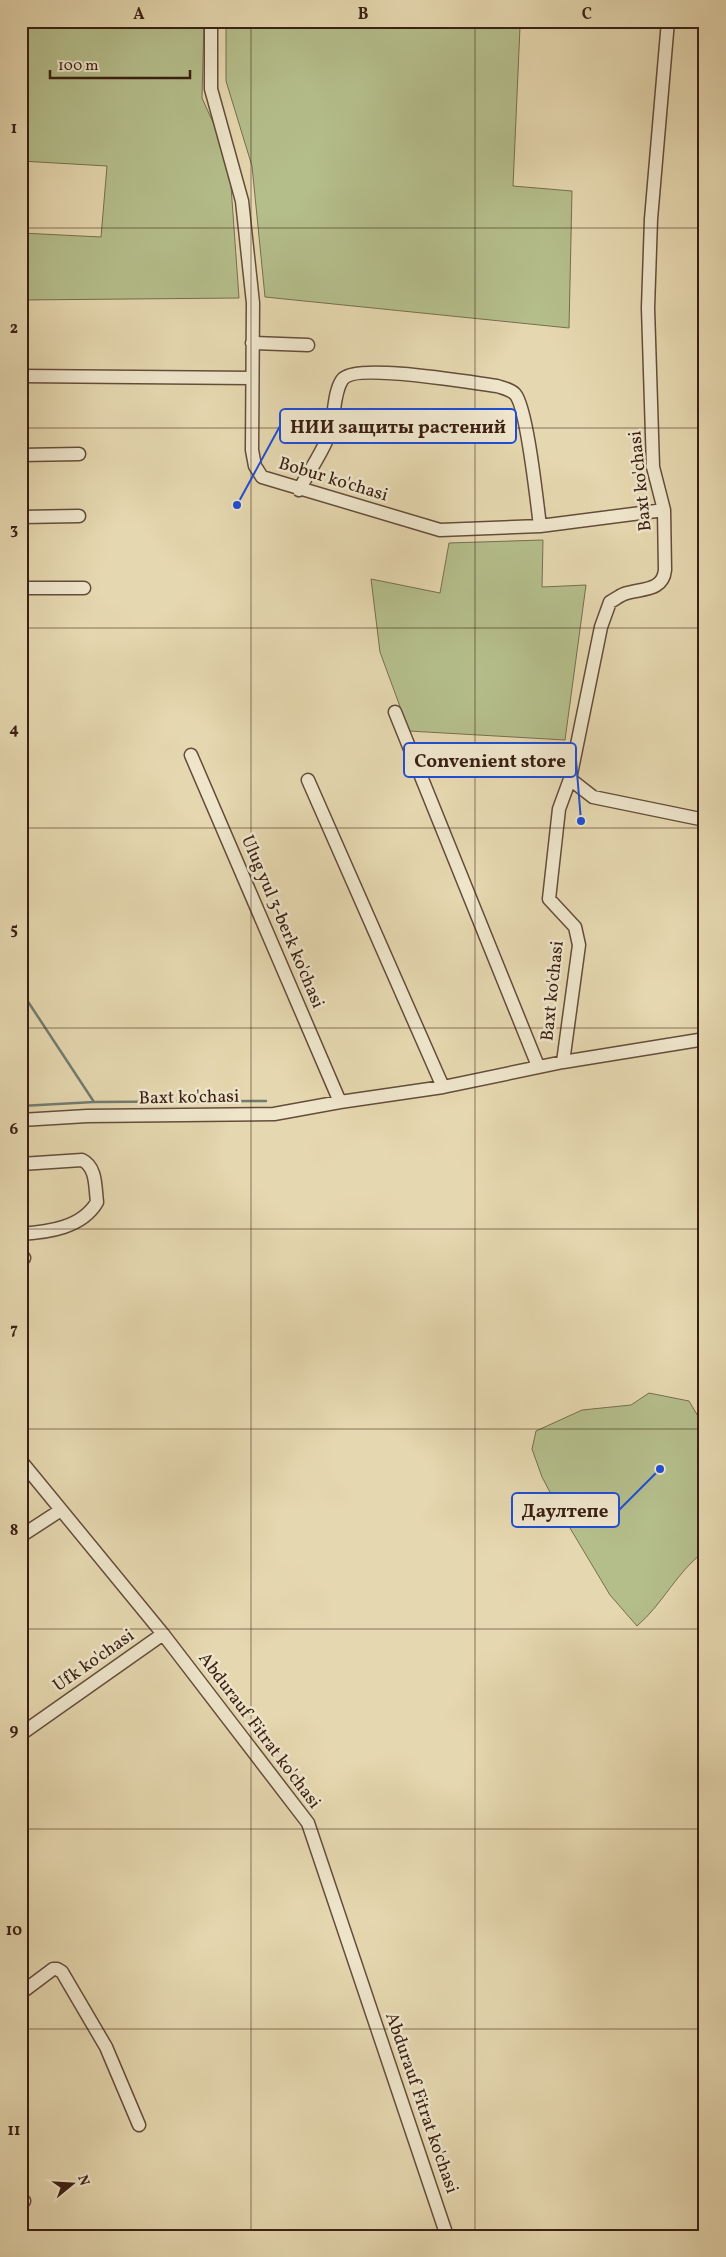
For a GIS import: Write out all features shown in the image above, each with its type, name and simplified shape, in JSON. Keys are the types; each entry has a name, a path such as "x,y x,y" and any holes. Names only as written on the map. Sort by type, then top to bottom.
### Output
{"street":[{"name":"Bobur ko'chasi","path":"211,21 211,89 242,201 252,303 252,450 255,466 262,477 299,490 440,530 540,526 664,510"},
{"name":"Baxt ko'chasi","path":"563,1062 579,945 575,927 549,899 559,809 570,778 601,627 610,602 625,594 653,587 662,581 664,576 664,510 653,467 648,308 651,219 668,21"},
{"path":"252,343 308,345"},
{"path":"299,490 329,435 342,381 347,375 360,373 400,373 497,386 509,390 518,399 526,432 540,526"},
{"path":"21,376 252,378"},
{"path":"21,454 79,454"},
{"path":"21,517 79,516"},
{"path":"21,588 84,588"},
{"path":"395,712 538,1066"},
{"name":"Ulug yul 3-berk ko'chasi","path":"191,756 340,1102"},
{"path":"570,778 593,798 705,820"},
{"path":"308,780 443,1087"},
{"name":"Baxt ko'chasi","path":"21,1120 87,1116 274,1114 443,1087 538,1066 705,1039"},
{"path":"21,1164 82,1160 92,1169 97,1202 88,1213 57,1231 21,1234"},
{"name":"Abdurauf Fitrat ko'chasi","path":"21,1461 163,1634 308,1823 447,2236"},
{"path":"21,1536 61,1510"},
{"name":"Ufk ko'chasi","path":"21,1734 163,1634"},
{"path":"21,1993 52,1969 62,1972 106,2047 139,2125"}],"green space":[{"path":"21,21 204,21 202,98 229,158 239,298 21,300 21,233 101,237 107,166 21,161"},
{"path":"226,21 499,21 520,27 513,186 572,191 569,328 265,297 252,166 226,81"},
{"path":"543,540 542,587 586,585 565,740 409,731 380,652 371,579 440,593 449,543"},
{"path":"649,1393 689,1401 705,1428 705,1551 686,1568 655,1608 637,1626 610,1595 561,1513 542,1477 532,1449 536,1431 582,1410 631,1405"}],"waterway":[{"path":"21,991 94,1102"},
{"path":"21,1106 94,1102 266,1101"}],"place":[{"name":"НИИ защиты растений","path":"237,505"},
{"name":"Convenient store","path":"581,821"},
{"name":"Даултепе","path":"660,1469"}]}
